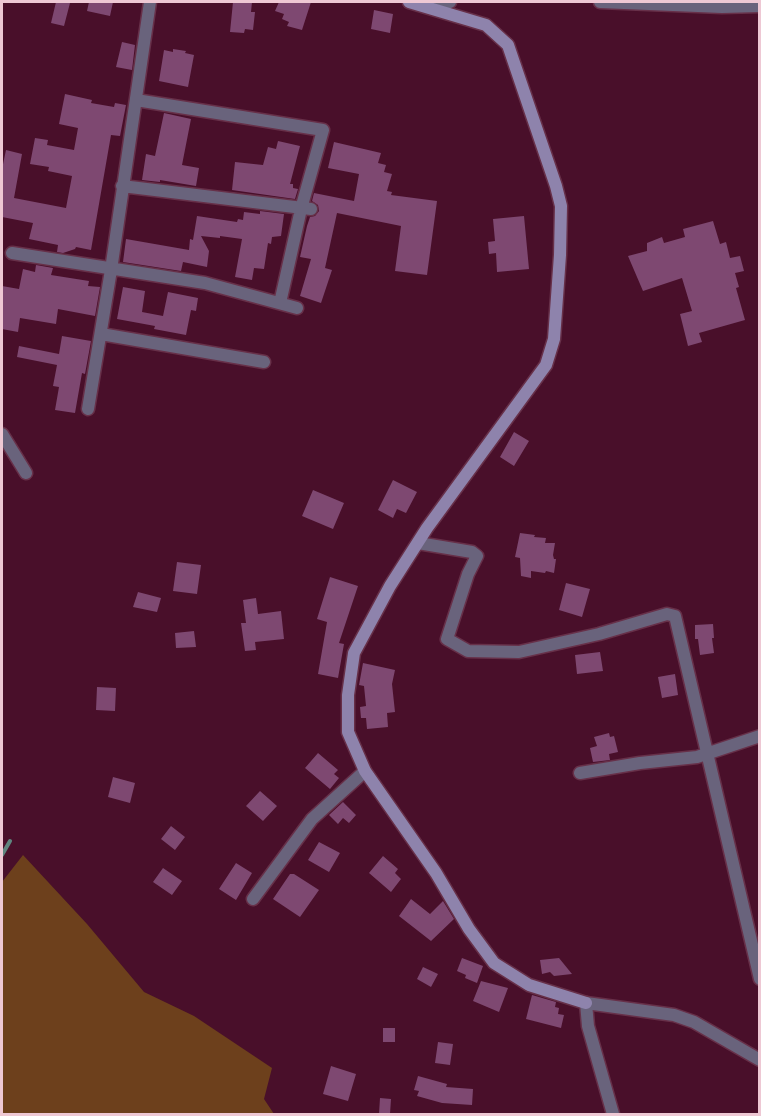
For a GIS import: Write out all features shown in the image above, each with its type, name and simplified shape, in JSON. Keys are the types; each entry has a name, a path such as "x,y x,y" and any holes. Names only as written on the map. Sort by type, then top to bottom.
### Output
{"main road":[{"path":"409,2 486,25 508,45 561,206 554,339 546,365 418,543 390,586 354,653 348,695 348,732 365,771 436,873 469,929 494,963 529,985 586,1004"}],"street":[{"path":"88,410 150,2"},
{"path":"435,8 450,2"},
{"path":"600,2 759,6"},
{"path":"136,100 323,130 306,209 280,303"},
{"path":"122,186 306,209"},
{"path":"12,253 205,284 297,308"},
{"path":"101,334 264,362"},
{"path":"2,434 26,473"},
{"path":"418,543 472,552 477,556 468,574 447,639 468,651 519,652 599,634 667,614 675,616 759,979"},
{"path":"580,773 697,757 759,736"},
{"path":"254,899 312,819 365,771"},
{"path":"613,1114 588,1026 586,1004 674,1015 694,1022 759,1060"}],"shaded area":[{"path":"23,855 87,924 144,992 194,1016 272,1068 264,1099 274,1114 2,1114 2,882"}],"building":[{"path":"56,2 70,3 64,26 51,23"},
{"path":"89,2 113,2 110,16 87,11"},
{"path":"233,2 252,2 251,12 255,12 253,30 245,29 244,33 230,32"},
{"path":"279,2 311,2 302,30 287,26 289,22 282,19 284,14 275,11"},
{"path":"374,10 393,14 390,33 371,29"},
{"path":"122,42 135,45 132,70 116,67"},
{"path":"173,49 194,55 188,87 159,81 164,50 173,52"},
{"path":"65,94 92,100 91,103 114,107 115,103 126,105 120,136 111,135 91,250 76,247 63,253 57,252 58,245 29,239 33,223 2,217 2,169 6,150 22,154 14,198 66,208 72,176 48,171 49,167 30,164 35,138 48,140 47,145 74,150 78,128 59,124"},
{"path":"164,113 191,119 182,165 199,168 196,186 160,180 160,182 142,180 146,154 155,156"},
{"path":"278,141 300,146 290,184 293,184 293,188 298,189 295,199 232,190 235,162 263,165 268,147 276,149"},
{"path":"334,142 381,153 378,163 386,165 384,172 392,174 387,191 392,192 391,195 437,201 427,275 395,271 401,226 337,213 325,268 332,270 321,303 300,296 311,259 300,257 310,217 315,216 319,211 318,205 312,201 314,193 354,201 359,174 328,168"},
{"path":"260,211 284,214 281,236 272,237 271,244 268,243 264,269 254,268 252,280 235,277 242,239 201,236 209,251 207,267 183,262 181,271 123,262 126,239 189,250 197,216 237,222 238,219 243,220 244,212 260,214"},
{"path":"524,216 529,269 497,272 496,253 489,254 488,242 495,241 493,219"},
{"path":"713,221 720,244 726,242 730,258 740,256 744,271 735,273 739,287 736,288 745,320 699,333 702,342 688,346 680,314 692,311 682,278 643,291 628,256 647,251 647,243 662,237 664,243 685,237 683,229"},
{"path":"36,265 53,268 51,275 89,281 88,286 100,287 95,316 58,309 56,324 20,318 18,332 2,329 2,286 19,289 23,269 35,272"},
{"path":"123,287 145,291 142,312 163,316 168,292 198,298 196,311 191,310 186,335 117,319"},
{"path":"62,336 91,341 85,374 82,373 75,413 55,410 59,387 53,386 57,365 17,357 19,346 59,354"},
{"path":"514,432 529,441 514,466 500,457"},
{"path":"393,480 417,492 406,513 397,509 393,518 378,510"},
{"path":"313,490 344,503 333,529 302,516"},
{"path":"520,533 546,538 545,543 555,543 554,573 531,571 531,578 521,576 520,558 515,557"},
{"path":"177,562 201,565 197,594 173,591"},
{"path":"330,577 358,586 339,643 344,644 338,678 318,674 327,622 317,619"},
{"path":"566,583 590,589 582,617 559,610"},
{"path":"138,592 161,598 157,612 133,607"},
{"path":"256,598 258,614 281,611 284,639 255,642 256,650 245,651 241,623 246,623 243,600"},
{"path":"713,624 714,653 700,655 698,639 695,639 695,625"},
{"path":"194,631 196,647 176,648 175,633"},
{"path":"600,652 603,671 577,674 575,655"},
{"path":"363,663 395,670 392,684 395,712 387,713 388,727 367,729 366,718 361,718 360,707 366,706 364,686 359,685"},
{"path":"675,674 678,695 662,698 658,677"},
{"path":"97,687 116,688 115,711 96,710"},
{"path":"609,733 610,737 614,736 618,752 609,754 610,760 593,762 590,748 597,746 594,737"},
{"path":"318,753 338,770 334,774 339,778 330,789 305,768"},
{"path":"113,777 135,783 130,803 108,797"},
{"path":"260,791 277,806 263,821 246,806"},
{"path":"343,802 356,815 349,823 343,818 338,824 329,815"},
{"path":"171,826 185,837 175,850 161,839"},
{"path":"319,842 340,853 329,872 308,860"},
{"path":"383,856 398,869 395,873 401,879 391,892 369,873"},
{"path":"236,863 252,873 236,900 219,889"},
{"path":"163,868 182,881 172,895 153,882"},
{"path":"290,874 294,874 319,890 300,917 273,899"},
{"path":"411,899 430,914 443,901 454,919 431,941 399,916"},
{"path":"462,958 483,966 477,983 465,978 466,975 457,971"},
{"path":"559,958 572,974 554,976 550,972 542,974 540,960"},
{"path":"423,967 438,974 431,987 417,979"},
{"path":"481,981 508,988 499,1012 473,1001"},
{"path":"532,995 556,1002 555,1007 559,1008 558,1014 564,1015 561,1028 526,1019"},
{"path":"383,1028 395,1028 395,1042 383,1042"},
{"path":"438,1042 453,1044 450,1065 435,1063"},
{"path":"331,1066 356,1074 348,1101 323,1094"},
{"path":"418,1076 447,1084 446,1087 473,1089 472,1105 442,1103 417,1096 419,1091 414,1090"},
{"path":"380,1098 391,1099 390,1114 379,1114"}],"waterway":[{"path":"2,855 10,841"}]}
